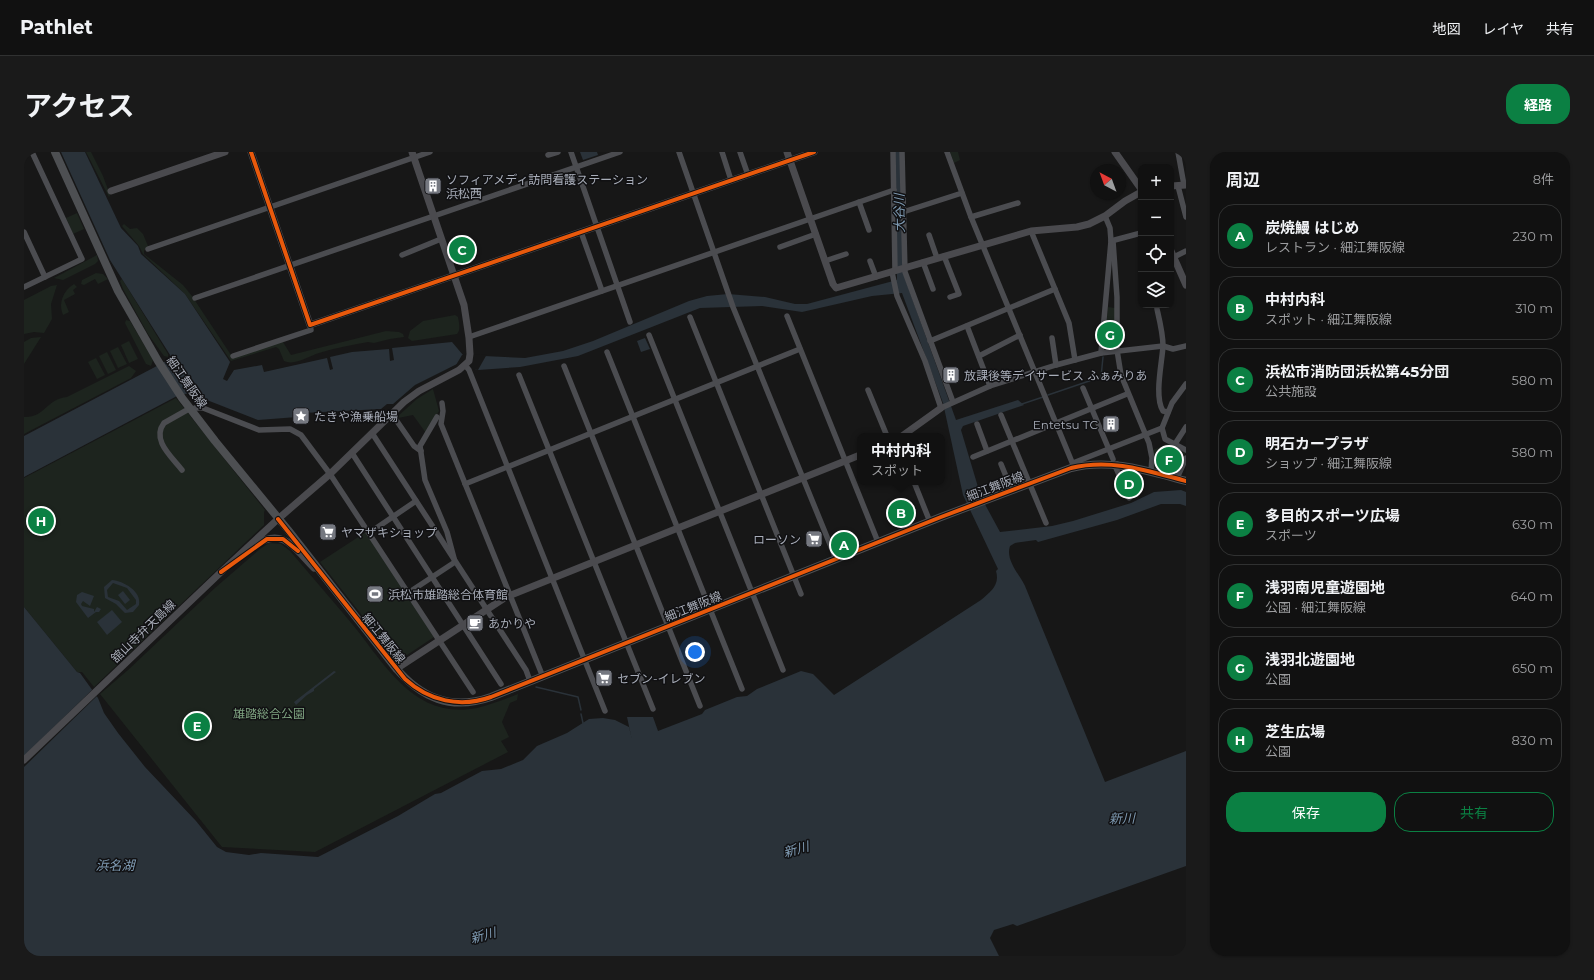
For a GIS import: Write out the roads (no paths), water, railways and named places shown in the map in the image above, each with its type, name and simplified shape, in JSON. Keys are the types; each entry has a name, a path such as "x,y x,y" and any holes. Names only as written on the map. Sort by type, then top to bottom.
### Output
{"main road":[{"name":"細江舞阪線","path":"55,152 118,291 158,361 185,404 196,412 396,669 422,692 437,699 453,702 480,700 530,682 878,542 1030,484 1074,465 1115,462 1186,481"}],"street":[{"path":"24,287 82,259 32,152"},
{"path":"111,191 225,152"},
{"path":"233,356 311,330 251,152"},
{"path":"148,249 270,207 413,155 430,152"},
{"path":"548,156 558,152"},
{"path":"571,152 630,322"},
{"path":"195,298 620,152"},
{"path":"679,152 733,307 836,559"},
{"path":"722,152 732,180"},
{"path":"740,152 748,175"},
{"path":"788,152 833,284 836,288 898,272 923,262 1031,231 1077,227 1095,222 1138,194"},
{"path":"310,325 814,152"},
{"path":"893,152 898,272"},
{"path":"902,152 903,212 897,294 925,361 942,407"},
{"path":"947,152 971,217 1074,465 1162,428"},
{"path":"1178,152 1180,185 1186,217"},
{"path":"1118,153 1138,184"},
{"path":"413,155 465,310 470,354 469,361 464,368 507,467 605,711"},
{"path":"469,337 894,190"},
{"path":"903,212 962,193"},
{"path":"859,202 869,230"},
{"path":"971,217 1018,203"},
{"path":"1105,216 1110,228 1112,240 1117,298 1117,350 1122,381 1152,453 1151,472"},
{"path":"1031,231 1069,323 1075,360"},
{"path":"24,232 45,277"},
{"path":"581,232 602,291"},
{"path":"780,247 816,234"},
{"path":"929,234 959,294 950,297"},
{"path":"1112,240 1138,234"},
{"path":"402,255 442,239"},
{"path":"1101,353 1112,240"},
{"path":"1174,254 1186,251"},
{"path":"825,261 846,254"},
{"path":"1174,258 1186,285"},
{"path":"870,261 876,277"},
{"path":"923,262 933,288"},
{"path":"898,272 905,272 952,403"},
{"path":"930,341 1055,289"},
{"path":"1157,309 1161,324 1163,346 1159,402 1163,411 1168,412"},
{"path":"787,316 878,542"},
{"path":"690,317 801,594"},
{"path":"967,326 990,386"},
{"path":"649,335 783,670"},
{"path":"978,356 1020,335"},
{"path":"1052,338 1056,365"},
{"path":"906,433 942,407 990,386 1056,365 1117,350 1163,346 1173,349 1186,346"},
{"path":"465,484 800,349"},
{"path":"607,352 742,689"},
{"path":"564,366 700,706"},
{"name":"舘山寺弁天島線","path":"24,760 221,572 278,519 330,474 392,414 419,391 464,368"},
{"path":"519,375 653,709"},
{"path":"1186,384 1175,398 1162,428 1165,439 1186,450"},
{"path":"1083,388 1129,498"},
{"path":"868,390 886,433"},
{"path":"973,457 1128,394"},
{"path":"442,403 442,424 543,677"},
{"path":"182,470 161,442 159,434 164,422 185,404"},
{"path":"196,412 203,408 259,430 290,430 298,432 330,474 473,692"},
{"path":"392,414 414,446 421,451"},
{"path":"1001,414 1046,522"},
{"path":"437,417 420,446 425,480 447,532 455,562"},
{"path":"978,424 987,451"},
{"path":"1175,444 1186,427"},
{"path":"372,434 526,670 530,682"},
{"path":"352,453 501,684"},
{"path":"396,669 462,624 510,595 857,456"},
{"path":"1177,478 1186,458"},
{"path":"1001,464 1012,491"},
{"path":"915,485 930,522"},
{"path":"369,533 416,501"},
{"path":"221,572 261,542 275,537 289,543 324,578"},
{"path":"408,593 455,562"}],"water":[{"path":"61,152 85,152 121,228 138,246 141,254 185,294 230,362 223,379 227,381 234,370 262,365 264,372 327,358 330,370 333,369 330,357 352,352 389,349 390,361 394,360 392,348 452,342 463,355 525,358 563,351 593,341 689,301 707,296 728,294 765,297 795,304 807,304 897,280 895,152 900,152 903,273 956,420 1018,400 1024,405 963,426 961,430 981,497 1000,532 1052,526 1073,521 1131,503 1154,492 1181,490 1186,492 1186,506 1180,504 1161,504 1117,520 1038,542 1036,540 1015,543 1010,546 1009,551 1011,562 1025,586 1105,782 1186,751 1186,866 1017,926 1013,924 994,930 990,938 999,956 24,956 24,607 77,672 80,673 98,698 104,713 145,767 196,821 217,847 226,852 249,855 261,853 318,857 398,816 435,794 441,793 482,771 501,769 523,760 537,746 567,733 589,719 603,718 615,720 629,727 632,740 627,717 653,717 658,731 702,714 705,710 737,697 747,696 757,689 801,671 813,674 834,695 981,600 996,584 996,571 998,569 963,495 943,403 902,293 872,296 802,312 762,306 700,308 578,356 520,367 478,370 457,364 415,385 393,404 387,404 381,409 303,413 297,417 258,420 189,393 177,396 24,477 24,436 172,358 110,260"},
{"path":"580,152 597,152 598,155 583,160"},
{"path":"645,338 650,349 641,352 637,341"},
{"path":"112,580 121,582 135,591 138,595 139,605 133,612 125,613 116,604 105,598 104,587","holes":["113,583 127,588 136,600 136,604 127,610 119,601 108,597 107,590"]},
{"path":"123,591 130,600 125,604 118,595"},
{"path":"82,592 94,596 90,606 83,601 81,604 82,606 94,609 94,612 97,607 101,609 99,612 96,612 88,618 76,602 77,595"},
{"path":"112,610 122,622 107,635 97,622"},
{"path":"334,671 336,672 296,705 294,702"}],"waterway":[{"path":"1048,395 1101,377 1103,357"},
{"path":"1022,404 1043,397"},
{"path":"536,687 578,697 581,710"},
{"path":"581,714 583,723"}],"place":[{"name":"ソフィアメディ訪問看護ステーション 浜松西","path":"433,186"},
{"name":"浜松市消防団浜松第45分団","path":"462,250"},
{"name":"浅羽北遊園地","path":"1110,335"},
{"name":"放課後等デイサービス ふぁみりあ","path":"951,375"},
{"name":"たきや漁乗船場","path":"301,416"},
{"name":"Entetsu TC","path":"1111,424"},
{"name":"浅羽南児童遊園地","path":"1169,460"},
{"name":"明石カープラザ","path":"1129,484"},
{"name":"中村内科","path":"901,513"},
{"name":"芝生広場","path":"41,521"},
{"name":"ヤマザキショップ","path":"328,532"},
{"name":"ローソン","path":"814,539"},
{"name":"炭焼鰻 はじめ","path":"844,545"},
{"name":"浜松市雄踏総合体育館","path":"375,594"},
{"name":"あかりや","path":"475,623"},
{"name":"セブン-イレブン","path":"604,678"},
{"name":"多目的スポーツ広場","path":"197,726"}],"water label":[{"name":"大谷川","path":"899,213"},
{"name":"新川","path":"1122,818"},
{"name":"新川","path":"796,849"},
{"name":"浜名湖","path":"115,865"},
{"name":"新川","path":"483,935"}],"park label":[{"name":"雄踏総合公園","path":"269,713"}]}
